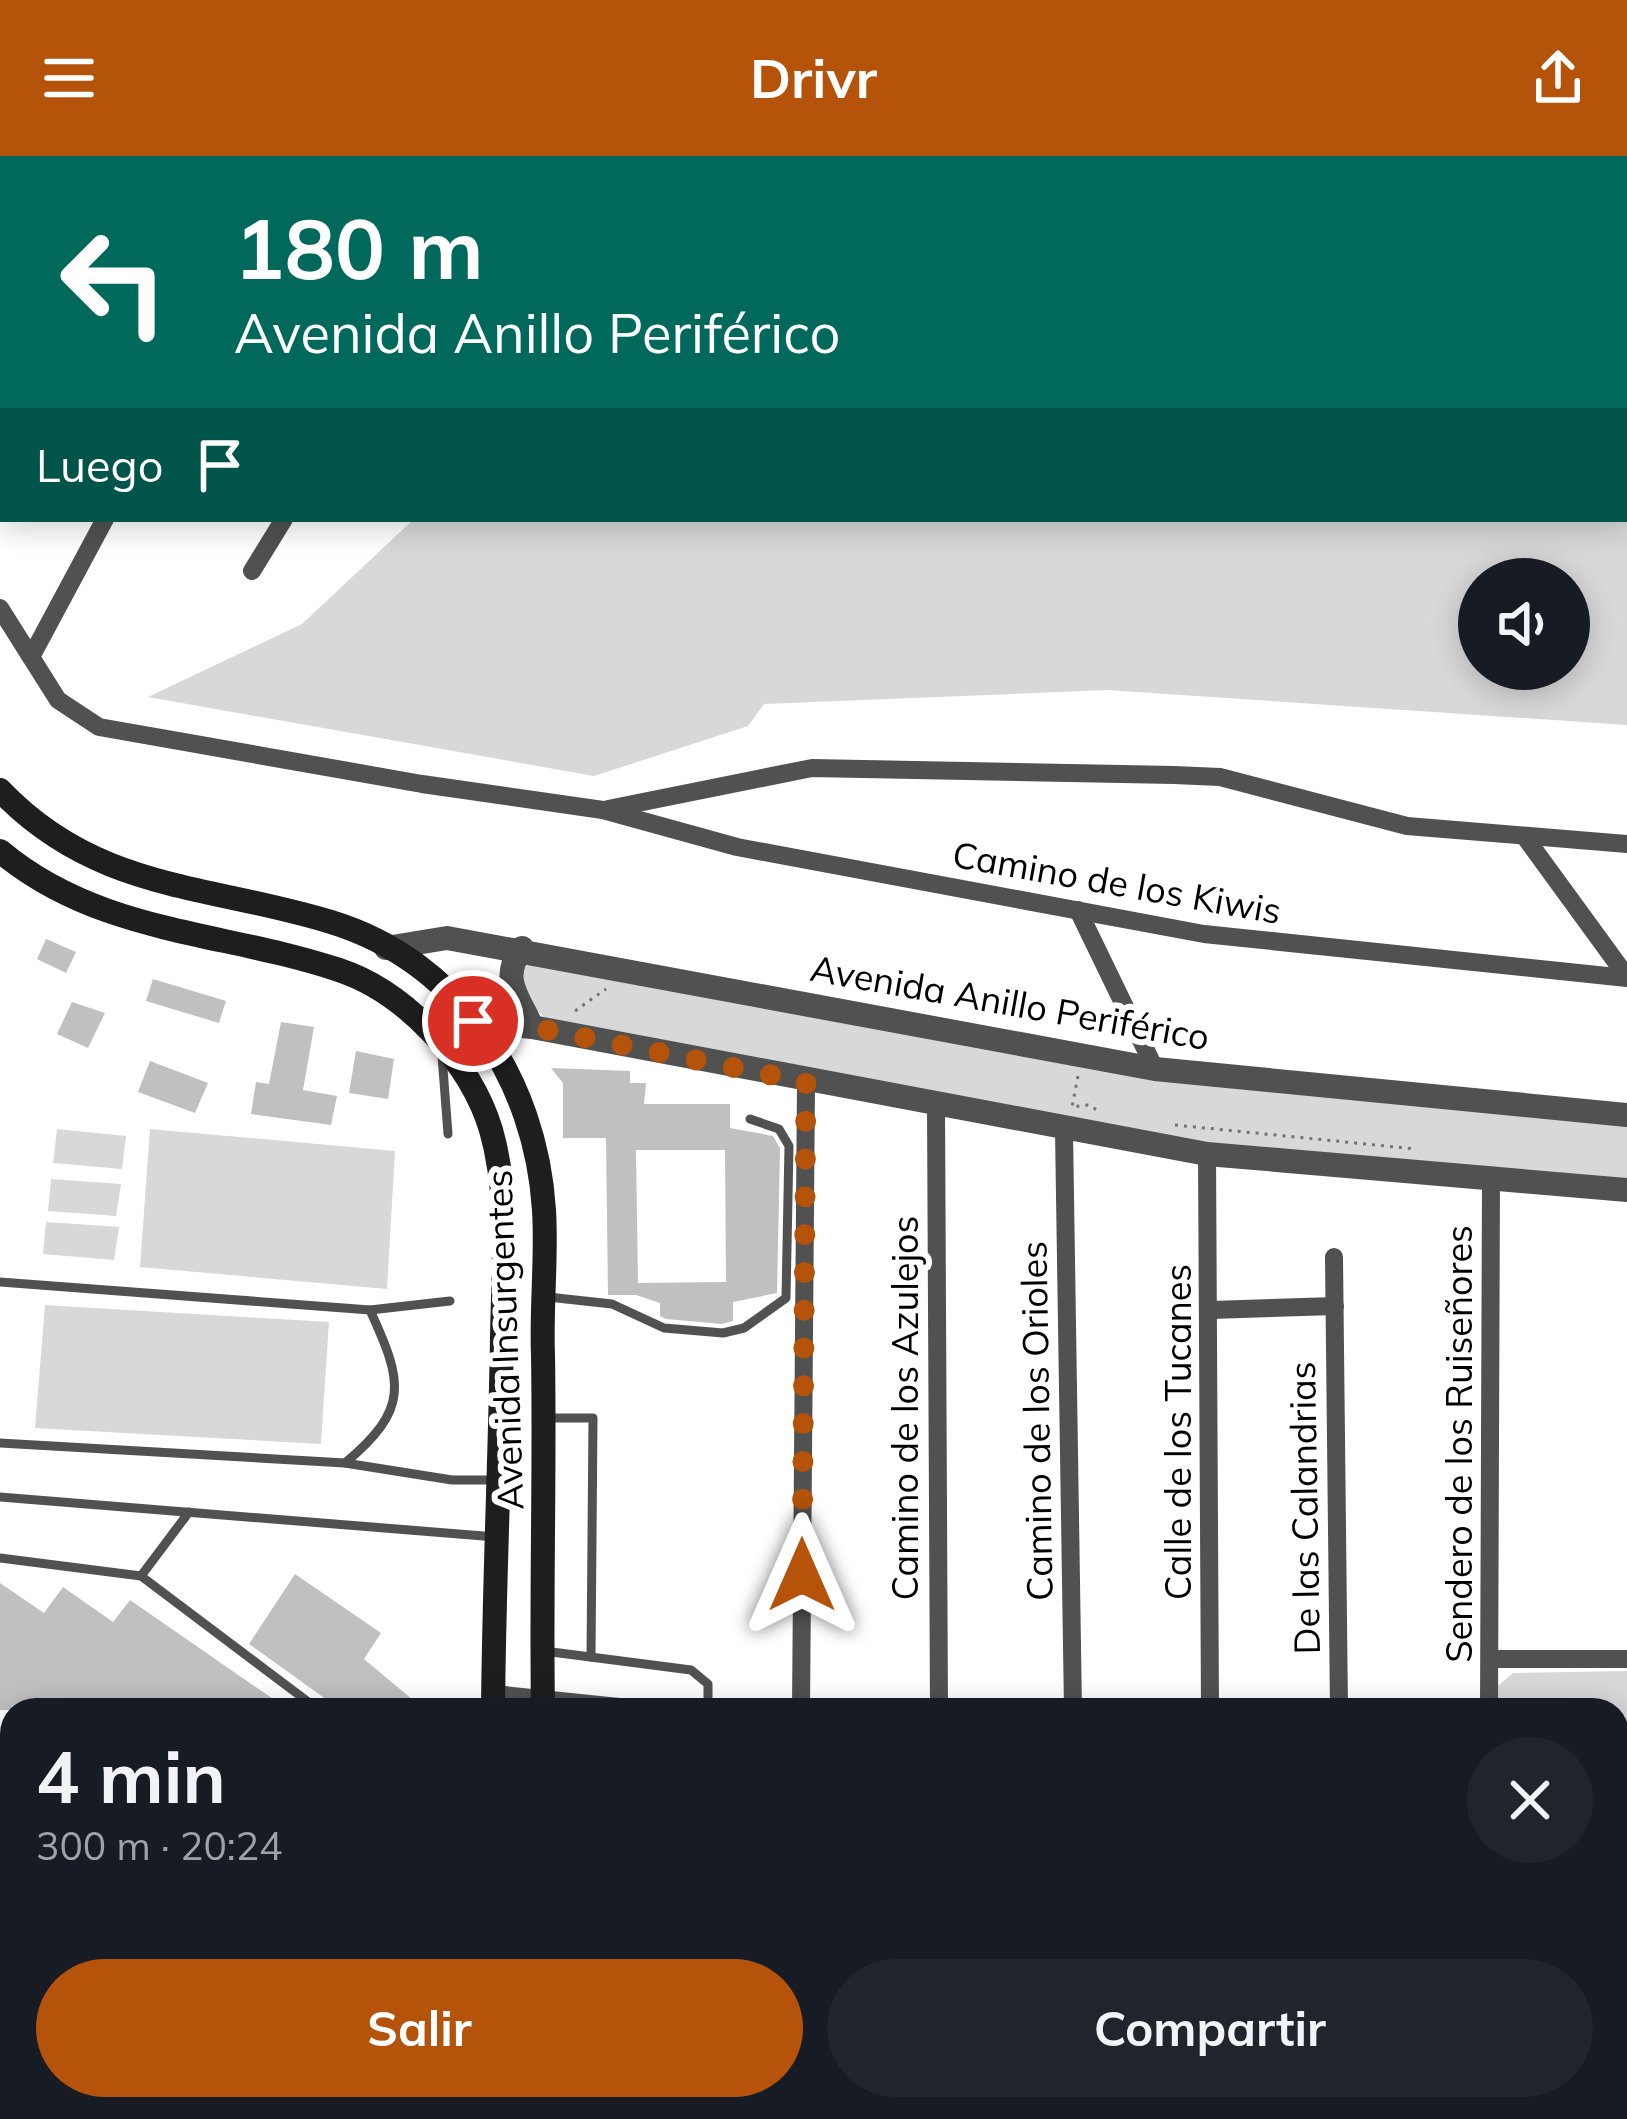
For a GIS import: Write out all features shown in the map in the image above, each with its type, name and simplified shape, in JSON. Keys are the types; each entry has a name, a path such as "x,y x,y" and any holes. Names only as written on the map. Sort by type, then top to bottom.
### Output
{"main road":[{"name":"Avenida Insurgentes","path":"0,790 75,852 137,877 332,922 386,948 436,980 502,1056 526,1112 544,1210 543,1698"},
{"name":"Avenida Insurgentes","path":"0,851 33,877 103,912 342,970 386,993 441,1043 490,1126 501,1178 501,1480 494,1698"}],"street":[{"path":"31,657 103,522"},
{"path":"252,571 282,522"},
{"name":"Camino de los Kiwis","path":"0,608 58,700 99,727 603,810 737,848 1078,910 1357,953 1627,978"},
{"name":"Camino de los Kiwis","path":"603,810 791,771 899,767 1220,777 1407,826 1627,844"},
{"path":"1525,837 1627,978"},
{"path":"1078,910 1155,1069"},
{"name":"Avenida Anillo Periférico","path":"386,948 432,938 522,949 1155,1069 1627,1115"},
{"path":"522,949 511,968 511,985 532,1027"},
{"path":"473,1021 532,1027 1064,1131 1207,1154 1627,1190"},
{"path":"801,1698 806,1082"},
{"name":"Camino de los Azulejos","path":"936,1106 939,1698"},
{"name":"Camino de los Orioles","path":"1064,1131 1073,1698"},
{"name":"Calle de los Tucanes","path":"1207,1154 1210,1698"},
{"name":"Sendero de los Ruiseñores","path":"1489,1698 1491,1178"},
{"name":"De las Calandrias","path":"1334,1257 1339,1698"},
{"path":"1211,1310 1335,1306"},
{"path":"1491,1659 1627,1659"}],"lane":[{"path":"441,1043 448,1134"},
{"path":"542,1297 612,1304 664,1328 723,1333 744,1328 786,1298 789,1146 779,1130 750,1119"},
{"path":"0,1282 370,1310 450,1301"},
{"path":"345,1463 378,1434 395,1399 393,1358 370,1310"},
{"path":"545,1418 592,1418 591,1657"},
{"path":"0,1443 345,1463 452,1480 501,1480"},
{"path":"0,1497 496,1538"},
{"path":"141,1576 189,1512"},
{"path":"0,1558 141,1576 303,1698"},
{"path":"544,1651 692,1670 709,1684 709,1698"}],"path":[{"path":"1082,1055 1072,1107 1088,1105 1115,1119"},
{"path":"1157,1123 1415,1149"}],"shaded area":[{"path":"411,522 1627,522 1627,725 1107,690 764,704 748,726 594,776 148,697 302,624"},
{"path":"520,962 1126,1074 1627,1125 1627,1182 1221,1145 547,1020 524,998"},
{"path":"57,1129 126,1136 122,1169 53,1163"},
{"path":"150,1129 395,1151 387,1289 140,1267"},
{"path":"51,1179 121,1184 116,1216 48,1211"},
{"path":"46,1222 119,1227 114,1260 43,1254"},
{"path":"45,1305 329,1322 321,1444 35,1428"},
{"path":"1627,1671 1627,1698 1498,1698 1498,1686 1513,1673"}],"building":[{"path":"46,939 76,952 66,973 37,959"},
{"path":"153,979 226,1001 219,1023 146,1001"},
{"path":"72,1002 105,1013 88,1048 57,1034"},
{"path":"281,1022 314,1027 303,1090 337,1096 331,1125 251,1114 256,1082 269,1084"},
{"path":"356,1051 394,1059 388,1099 349,1093"},
{"path":"150,1061 208,1083 195,1113 138,1092"},
{"path":"551,1068 630,1071 630,1083 646,1083 644,1104 730,1104 730,1128 773,1136 780,1148 777,1293 733,1302 733,1321 722,1324 666,1319 660,1316 660,1303 636,1295 608,1295 606,1138 563,1138 563,1083","holes":["636,1150 725,1150 726,1282 638,1283"]},
{"path":"295,1574 381,1633 364,1659 411,1698 324,1698 249,1644"},
{"path":"0,1583 44,1613 63,1587 113,1622 130,1600 272,1698 0,1698"}],"route":[{"path":"473,1021 532,1027 806,1082 802,1575"}]}
